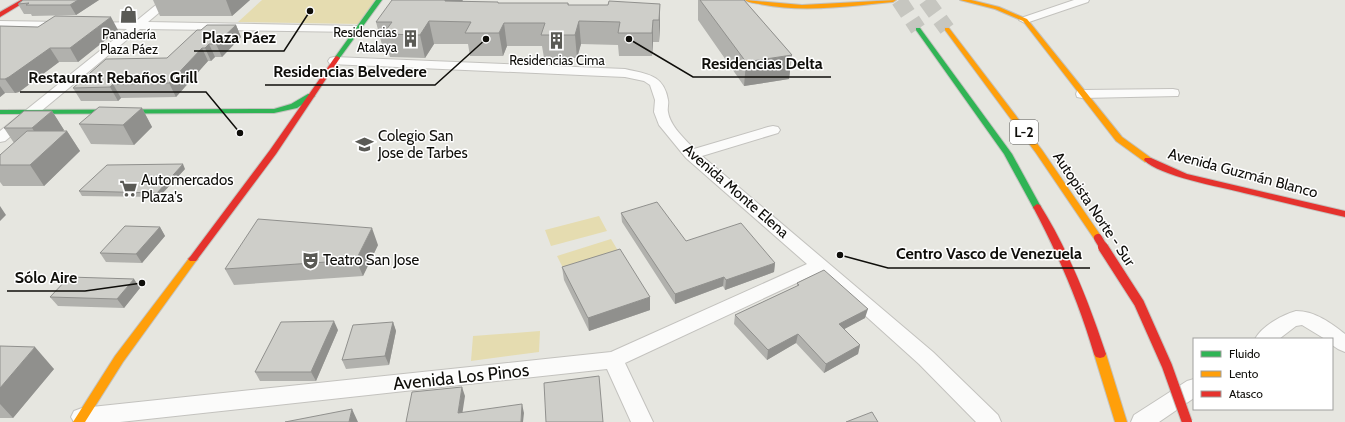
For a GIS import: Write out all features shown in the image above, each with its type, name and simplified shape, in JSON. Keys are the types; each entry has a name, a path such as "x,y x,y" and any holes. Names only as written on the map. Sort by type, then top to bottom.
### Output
{"main road":[{"path":"0,15 25,0"},
{"path":"81,420 126,348 273,152 334,61 379,0"},
{"path":"748,0 776,6 801,7 894,0"},
{"name":"Avenida Guzmán Blanco","path":"963,0 997,8 1025,20 1119,139 1134,151 1157,165 1184,176 1345,214"},
{"name":"L-2","path":"918,29 1008,154 1052,233 1088,317 1121,422"},
{"name":"Autopista Norte - Sur","path":"947,29 1039,152 1098,238 1139,303 1167,366 1187,422"},
{"path":"0,112 257,112 289,108 313,94"},
{"path":"257,112 266,115 271,119"},
{"path":"273,152 274,136"}],"street":[{"path":"0,138 169,0"},
{"path":"1025,20 1084,0"},
{"path":"0,24 357,29"},
{"name":"Avenida Monte Elena","path":"334,61 625,73 648,78 656,83 662,100 661,112 666,126 691,155 926,358 990,422"},
{"path":"1082,94 1173,93"},
{"path":"691,155 772,130"},
{"name":"Avenida Los Pinos","path":"81,420 613,360 820,265"},
{"path":"1266,338 1296,318 1305,318 1317,324 1345,344"},
{"path":"613,360 642,422"},
{"path":"1142,422 1193,388"}],"shaded area":[{"path":"262,0 379,0 360,24 238,22"},
{"path":"599,216 607,231 551,246 545,230"},
{"path":"611,239 620,254 565,272 557,256"},
{"path":"540,331 539,352 471,361 473,336"}],"building":[{"path":"23,0 78,0 70,5 26,5 29,3 18,4"},
{"path":"392,0 568,3 568,5 608,5 609,1 660,4 659,20 653,20 652,33 618,33 620,22 579,21 575,35 541,35 545,23 504,23 499,33 465,33 471,22 429,21 420,35 383,34 392,22 376,22"},
{"path":"700,0 744,0 792,55 746,62"},
{"path":"55,16 111,17 70,48 50,48 9,77 0,79 0,26 38,27"},
{"path":"207,25 236,25 216,44 209,44 205,48 202,48 169,83 113,84 110,87 73,88 106,59 167,58 197,30 201,30"},
{"path":"99,107 142,108 123,125 79,124"},
{"path":"24,111 52,111 32,128 4,128"},
{"path":"27,131 67,131 30,165 0,165 0,155"},
{"name":"Automercados Plaza's","path":"183,164 157,193 79,191 107,165"},
{"path":"657,202 686,241 741,223 775,263 726,280 724,277 675,294 621,213"},
{"path":"258,219 372,228 356,260 225,269"},
{"path":"125,226 160,227 136,254 100,253"},
{"path":"620,249 650,297 588,318 562,267"},
{"path":"824,270 868,309 839,324 860,345 826,364 798,334 768,350 735,315 799,285 797,283"},
{"path":"69,277 134,279 117,299 50,297"},
{"path":"334,321 311,372 255,372 281,322"},
{"path":"393,322 385,356 342,360 353,325"},
{"path":"0,346 35,347 0,388"},
{"path":"599,376 603,422 546,422 544,383"},
{"path":"462,387 458,413 522,404 521,422 406,422 412,392"},
{"path":"352,409 349,422 285,422"},
{"path":"872,412 878,422 846,422"}],"tunnel":[{"path":"899,0 918,29"},
{"path":"926,0 947,29"}],"traffic: fast":[{"path":"337,58 379,0"},
{"path":"918,29 1008,154 1037,207"},
{"path":"0,112 274,111 294,106 311,96"}],"traffic: slow":[{"path":"748,0 766,4 802,7 893,0"},
{"path":"963,0 997,8 1025,20 1119,139 1148,160"},
{"path":"947,29 1039,152 1098,238"},
{"path":"79,422 119,359 193,259"},
{"path":"1100,354 1121,422"}],"traffic: jam":[{"path":"0,15 25,0"},
{"path":"193,259 273,152 337,58"},
{"path":"1148,160 1184,176 1345,214"},
{"path":"1037,207 1056,242 1073,279 1100,354"},
{"path":"1098,238 1139,303 1167,366 1187,422"}],"place":[{"name":"Plaza Páez","path":"310,11"},
{"name":"Panadería Plaza Páez","path":"129,15"},
{"name":"Residencias Atalaya","path":"410,39"},
{"name":"Residencias Belvedere","path":"486,39"},
{"name":"Residencias Delta","path":"629,39"},
{"name":"Residencias Cima","path":"557,41"},
{"name":"Restaurant Rebaños Grill","path":"240,133"},
{"name":"Colegio San Jose de Tarbes","path":"365,145"},
{"name":"Automercados Plaza's","path":"128,189"},
{"name":"Centro Vasco de Venezuela","path":"840,255"},
{"name":"Teatro San Jose","path":"310,260"},
{"name":"Sólo Aire","path":"142,283"}]}
